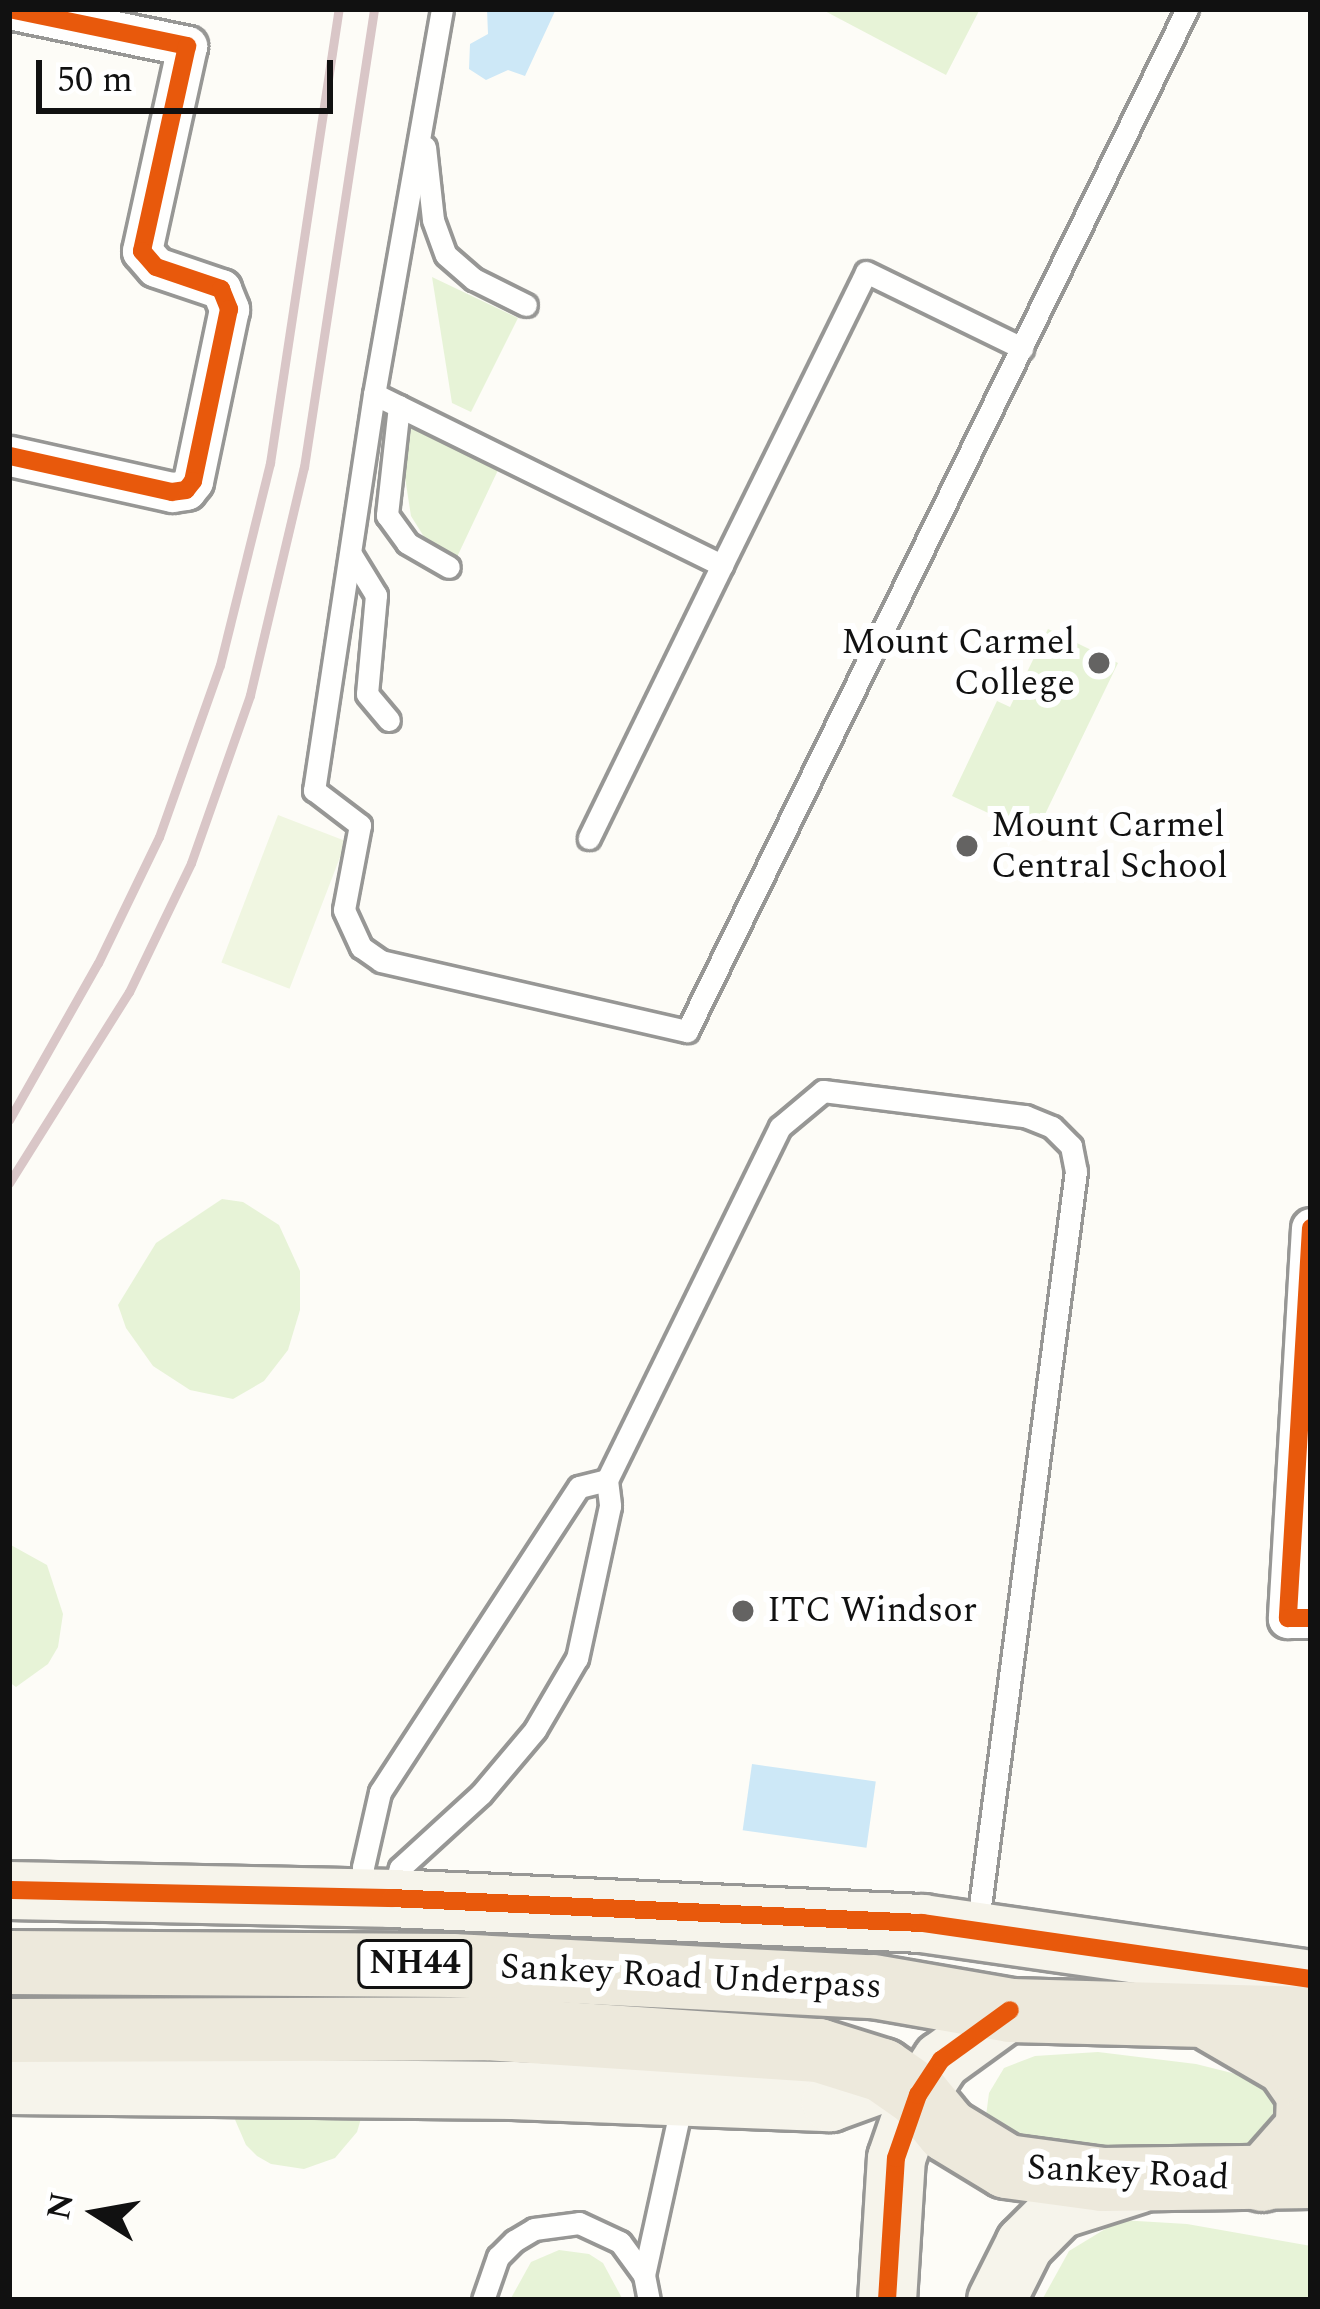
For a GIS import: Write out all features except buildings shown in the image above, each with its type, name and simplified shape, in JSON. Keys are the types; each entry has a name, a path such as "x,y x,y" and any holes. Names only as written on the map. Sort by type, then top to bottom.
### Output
{"main road":[{"name":"Sankey Road Underpass","path":"9,1962 475,1966 873,1986 1010,2010"},
{"name":"Sankey Road","path":"1010,2010 1311,2018"},
{"name":"Sankey Road","path":"906,2087 947,2130 1006,2166 1154,2180 1286,2177 1307,2128 1308,2093 1287,2063 1209,2018"},
{"name":"Sankey Road Underpass","path":"9,2030 486,2028 818,2050 906,2087"}],"street":[{"path":"9,9 187,46 142,251 156,267 221,289 229,309 193,481 186,490 172,492 9,456"},
{"path":"1311,1228 1288,1618 1311,1618"},
{"path":"9,1890 376,1898 977,1929 1311,1979"},
{"path":"9,2085 830,2102 906,2087 1010,2010"},
{"path":"887,2300 896,2158 906,2087"},
{"path":"996,2300 1024,2244 1059,2209 1154,2180"}],"lane":[{"path":"442,9 374,394 314,790 360,825 344,910 362,947 382,961 687,1030 1187,9"},
{"path":"422,122 433,220 446,255 474,279 526,304"},
{"path":"589,838 866,272 1022,348"},
{"path":"374,394 722,565"},
{"path":"399,406 387,515 407,544 449,567"},
{"path":"352,556 376,595 367,694 389,719"},
{"path":"607,1480 579,1487 380,1792 363,1867 376,1898 400,1868 482,1794 535,1730 578,1658 610,1506 607,1480 780,1127 823,1091 1025,1117 1052,1127 1071,1146 1076,1171 977,1929"},
{"path":"649,2300 644,2275 683,2097"},
{"path":"483,2300 498,2258 534,2229 556,2223 600,2230 620,2242 644,2275"}],"green space":[{"path":"821,9 980,9 946,75"},
{"path":"432,277 518,318 471,412 452,403"},
{"path":"409,425 499,468 457,557 426,540 411,516 404,471"},
{"path":"1048,629 1118,663 1035,835 952,796 997,701 1010,707"},
{"path":"278,815 346,841 290,989 221,963"},
{"path":"222,1199 243,1202 279,1225 300,1271 300,1310 288,1350 264,1381 233,1399 190,1390 153,1366 126,1328 118,1305 156,1243"},
{"path":"9,1544 47,1565 63,1614 58,1647 48,1664 16,1687 9,1682"},
{"path":"1098,2052 1196,2064 1252,2078 1278,2092 1281,2122 1263,2145 1056,2148 1008,2138 986,2116 989,2093 1004,2068 1035,2056"},
{"path":"233,2115 362,2115 357,2132 335,2158 304,2169 271,2164 257,2156 246,2145"},
{"path":"1120,2220 1187,2224 1311,2246 1311,2300 1042,2300 1069,2251"},
{"path":"559,2250 589,2254 603,2263 623,2300 510,2300 531,2262"}],"water":[{"path":"487,9 556,9 525,76 508,70 486,80 469,69 470,44 488,34"},
{"path":"752,1764 876,1781 866,1848 743,1830"}],"railway":[{"path":"9,1120 98,963 159,837 220,665 270,463 339,9"},
{"path":"9,1183 129,992 191,863 250,695 304,467 374,9"}],"cycle path":[{"path":"9,9 187,46 142,251 156,267 221,289 229,309 193,481 186,490 172,492 9,456"},
{"path":"1311,1228 1288,1618 1311,1618"},
{"path":"9,1890 391,1898 922,1923 1311,1979"},
{"path":"887,2300 896,2158 918,2095 941,2060 1010,2010"}],"place":[{"name":"Mount Carmel College","path":"1099,663"},
{"name":"Mount Carmel Central School","path":"967,846"},
{"name":"ITC Windsor","path":"743,1611"}]}
